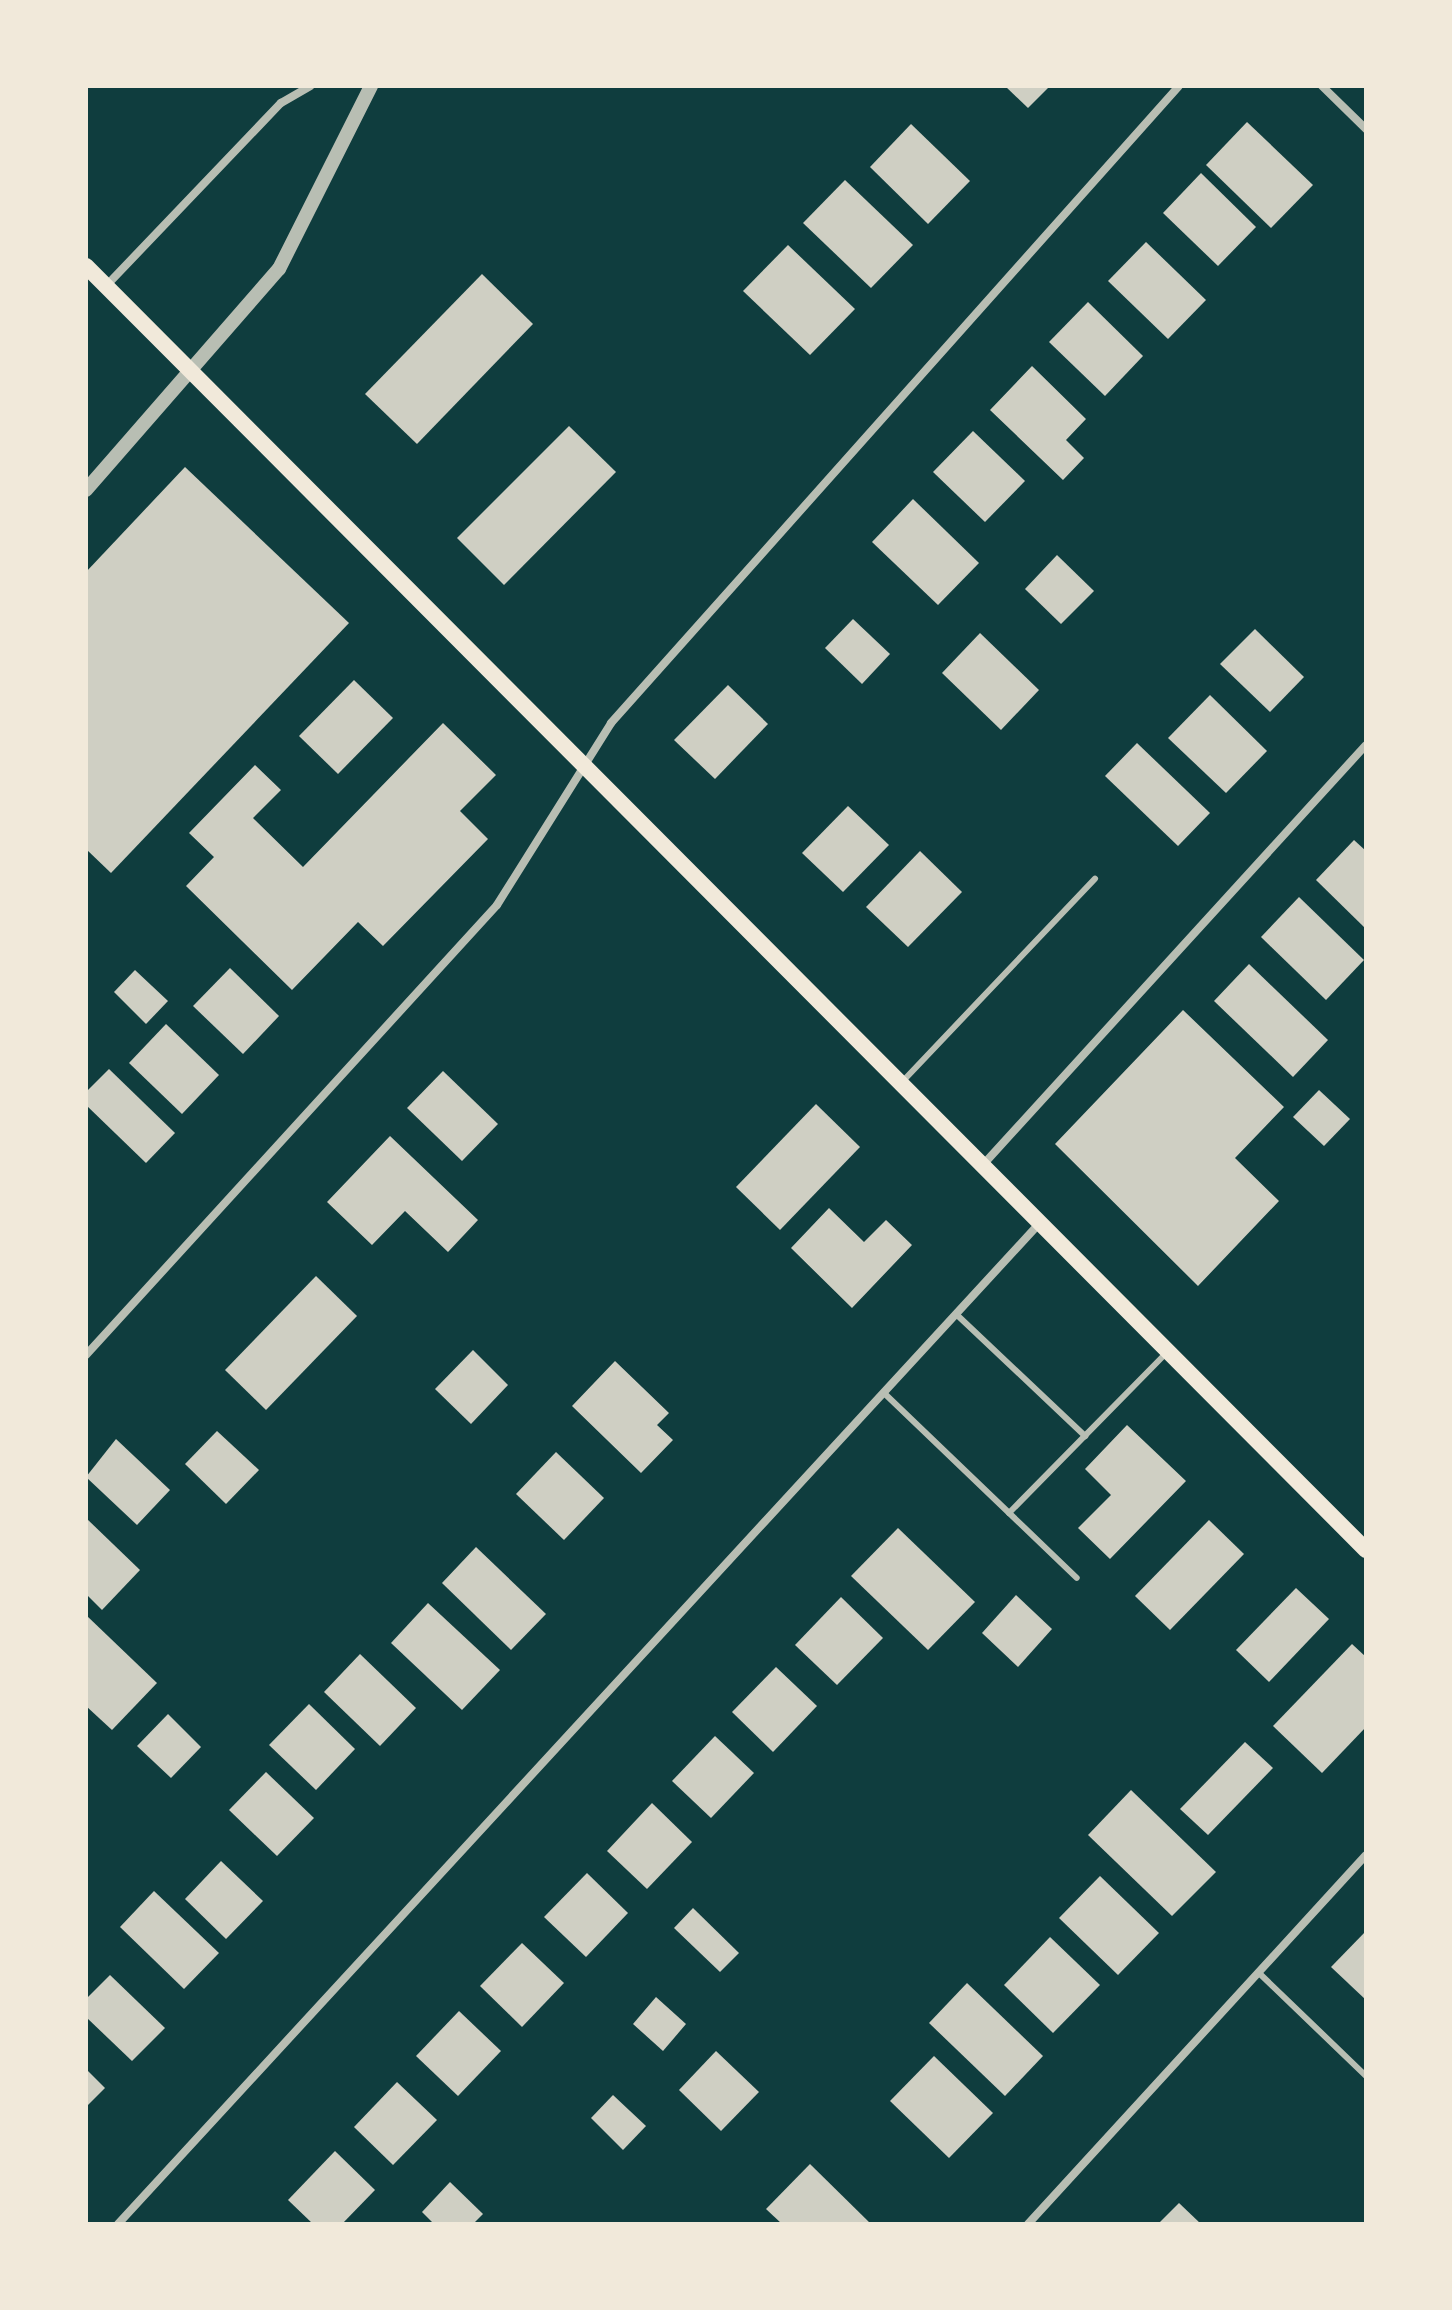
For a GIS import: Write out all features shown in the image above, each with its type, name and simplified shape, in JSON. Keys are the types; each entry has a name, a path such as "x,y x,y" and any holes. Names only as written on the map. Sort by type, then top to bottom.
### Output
{"main road":[{"path":"86,266 897,1087 1366,1549"}],"street":[{"path":"106,286 281,103 311,86"},
{"path":"86,490 193,373 279,269 371,86"},
{"path":"86,1355 497,905 585,770 611,723 1179,86"},
{"path":"1322,86 1366,129"},
{"path":"979,1169 1366,745"},
{"path":"118,2224 1038,1225"},
{"path":"1028,2224 1366,1855"}],"lane":[{"path":"897,1087 1095,879"},
{"path":"956,1314 1085,1436"},
{"path":"1009,1513 1167,1352"},
{"path":"884,1393 1077,1578"},
{"path":"1259,1973 1366,2076"}],"building":[{"path":"1005,86 1050,86 1028,108"},
{"path":"1247,122 1313,185 1271,228 1206,165"},
{"path":"911,124 970,181 928,224 870,167"},
{"path":"1201,173 1256,227 1218,266 1163,213"},
{"path":"845,180 913,245 871,288 803,223"},
{"path":"1146,242 1206,300 1168,339 1108,281"},
{"path":"788,245 855,309 810,355 743,291"},
{"path":"482,274 533,324 417,444 365,394"},
{"path":"1088,302 1143,356 1105,396 1049,342"},
{"path":"1032,366 1086,419 1066,440 1084,458 1063,480 990,410"},
{"path":"569,426 616,472 504,585 457,538"},
{"path":"973,431 1025,481 985,522 933,472"},
{"path":"185,467 349,623 111,873 86,849 86,572"},
{"path":"913,499 979,563 938,605 872,542"},
{"path":"1057,555 1094,591 1061,624 1025,589"},
{"path":"853,619 890,654 862,684 825,648"},
{"path":"1255,629 1304,677 1270,712 1220,664"},
{"path":"980,633 1039,690 1001,730 942,673"},
{"path":"354,680 393,718 338,774 299,736"},
{"path":"728,685 768,724 715,779 674,740"},
{"path":"1210,695 1267,751 1226,793 1168,738"},
{"path":"443,723 496,775 460,811 488,839 383,946 358,922 292,990 186,886 214,857 189,833 255,765 281,790 253,818 303,867"},
{"path":"1137,743 1210,813 1178,846 1105,776"},
{"path":"848,806 889,845 843,892 802,853"},
{"path":"1354,840 1366,851 1366,929 1316,880"},
{"path":"920,851 962,892 908,947 866,907"},
{"path":"1299,897 1364,960 1326,1000 1261,937"},
{"path":"1249,964 1328,1040 1293,1077 1214,1001"},
{"path":"230,968 279,1016 243,1054 193,1006"},
{"path":"135,970 168,1001 146,1024 114,992"},
{"path":"1183,1010 1284,1107 1235,1158 1279,1201 1198,1286 1055,1144"},
{"path":"166,1024 219,1075 182,1114 129,1063"},
{"path":"109,1069 175,1133 146,1163 86,1105 86,1092"},
{"path":"443,1071 498,1124 462,1161 407,1108"},
{"path":"1319,1090 1350,1119 1324,1146 1293,1117"},
{"path":"816,1104 860,1147 780,1230 736,1187"},
{"path":"390,1136 478,1220 448,1252 405,1211 372,1245 327,1202"},
{"path":"829,1208 864,1242 886,1220 912,1245 852,1308 791,1248"},
{"path":"316,1276 357,1316 266,1410 225,1370"},
{"path":"473,1350 508,1385 471,1424 435,1389"},
{"path":"615,1361 669,1413 657,1425 673,1440 641,1473 572,1406"},
{"path":"1127,1425 1186,1481 1110,1559 1078,1528 1111,1495 1085,1469"},
{"path":"217,1431 259,1470 226,1504 185,1464"},
{"path":"116,1439 170,1490 137,1525 86,1477"},
{"path":"556,1452 604,1498 564,1540 516,1494"},
{"path":"86,1518 140,1570 102,1610 86,1594"},
{"path":"1209,1520 1244,1554 1170,1630 1135,1596"},
{"path":"898,1528 975,1602 928,1650 851,1576"},
{"path":"476,1547 546,1614 511,1650 442,1583"},
{"path":"1296,1588 1329,1619 1269,1682 1236,1650"},
{"path":"1016,1595 1052,1629 1018,1667 982,1633"},
{"path":"841,1597 883,1638 837,1685 795,1645"},
{"path":"428,1603 500,1670 462,1710 391,1643"},
{"path":"86,1615 157,1683 112,1730 86,1706"},
{"path":"1352,1644 1366,1657 1366,1727 1322,1773 1273,1726"},
{"path":"360,1654 416,1708 380,1746 324,1692"},
{"path":"776,1667 817,1706 773,1752 732,1712"},
{"path":"309,1704 355,1749 316,1790 269,1745"},
{"path":"168,1714 201,1747 171,1778 137,1746"},
{"path":"715,1736 754,1773 711,1818 672,1781"},
{"path":"1245,1742 1273,1768 1208,1835 1180,1809"},
{"path":"266,1772 314,1818 277,1856 229,1810"},
{"path":"1131,1790 1216,1872 1172,1916 1088,1835"},
{"path":"652,1803 692,1842 647,1889 607,1851"},
{"path":"221,1861 263,1901 226,1939 185,1899"},
{"path":"587,1873 628,1913 586,1957 544,1917"},
{"path":"1100,1876 1159,1933 1118,1975 1059,1918"},
{"path":"154,1891 219,1953 184,1989 120,1927"},
{"path":"693,1908 739,1953 720,1972 674,1928"},
{"path":"1366,1931 1366,2000 1331,1967"},
{"path":"1050,1937 1100,1985 1053,2033 1004,1985"},
{"path":"522,1943 564,1983 522,2027 480,1986"},
{"path":"110,1975 165,2028 132,2061 86,2017 86,1999"},
{"path":"967,1983 1043,2056 1005,2096 929,2023"},
{"path":"656,1997 686,2024 663,2051 633,2024"},
{"path":"459,2011 501,2051 458,2096 416,2056"},
{"path":"716,2051 759,2092 721,2131 679,2090"},
{"path":"934,2056 993,2113 949,2158 890,2101"},
{"path":"86,2069 105,2088 86,2107"},
{"path":"397,2082 437,2120 393,2165 354,2127"},
{"path":"613,2095 646,2126 623,2150 591,2118"},
{"path":"335,2151 375,2190 342,2224 313,2224 288,2200"},
{"path":"810,2164 871,2224 782,2224 766,2209"},
{"path":"450,2182 483,2214 473,2224 434,2224 422,2212"},
{"path":"1179,2203 1201,2224 1158,2224"}]}
